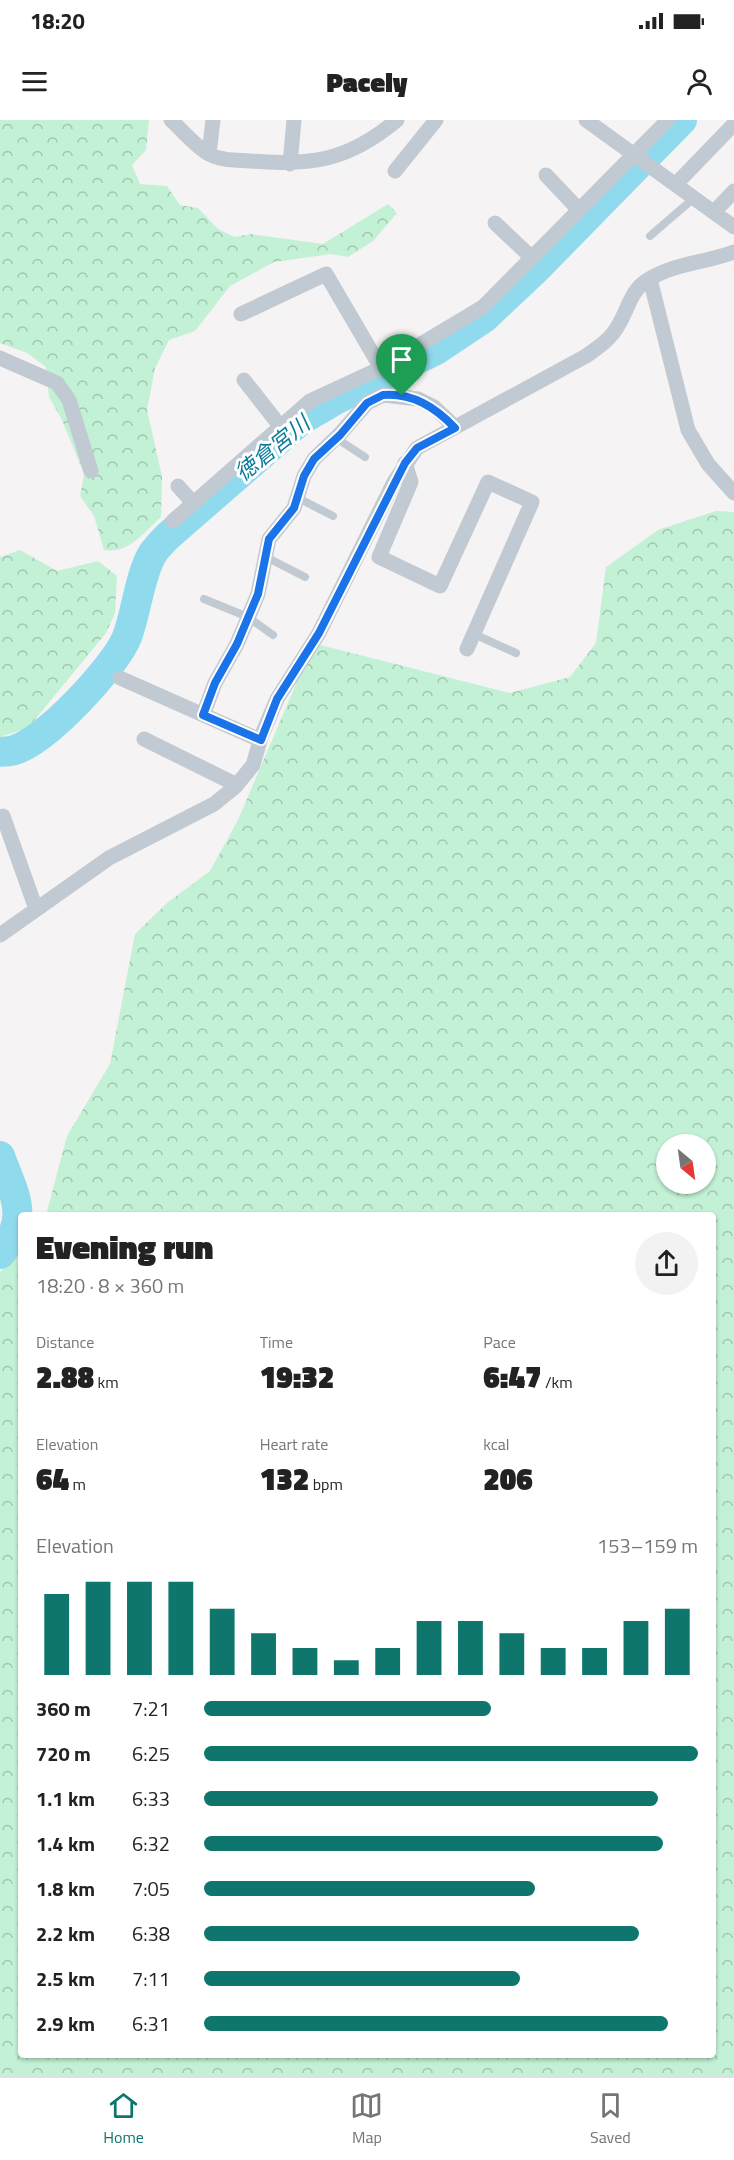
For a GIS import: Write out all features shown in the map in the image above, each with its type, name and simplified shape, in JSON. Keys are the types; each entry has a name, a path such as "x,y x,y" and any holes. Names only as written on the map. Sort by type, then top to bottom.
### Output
{"street":[{"path":"171,120 209,154 222,159 290,164 315,162 346,152 376,127 397,120"},
{"path":"209,154 213,120"},
{"path":"290,164 294,120"},
{"path":"395,171 436,120"},
{"path":"586,120 734,227"},
{"path":"173,521 310,400 381,368 483,308 668,120"},
{"path":"676,184 734,124"},
{"path":"546,174 579,210"},
{"path":"714,212 734,191"},
{"path":"495,223 532,258"},
{"path":"0,935 109,858 214,804 237,785 253,765 277,699 319,633 405,463 417,448 604,344 619,324 631,298 650,279 682,265 734,252"},
{"path":"241,314 326,274 381,368"},
{"path":"650,279 688,430 708,464 734,494"},
{"path":"0,358 57,383 69,400 91,471"},
{"path":"244,381 280,426"},
{"path":"203,715 215,683 237,644 259,590 269,539 290,517 304,476 314,459 367,403 383,395 418,399 434,407 455,428"},
{"path":"405,463 411,482 379,557 440,586 488,482 532,502 467,650"},
{"path":"178,486 193,503"},
{"path":"120,678 261,740"},
{"path":"144,739 237,785"},
{"path":"3,816 36,909"}],"lane":[{"path":"650,236 694,198"},
{"path":"336,438 365,457"},
{"path":"298,498 333,516"},
{"path":"264,556 305,577"},
{"path":"204,599 248,617 273,635"},
{"path":"474,634 516,653"}],"green space":[{"path":"0,120 149,120 146,150 132,165 140,184 167,186 180,205 198,208 218,229 234,237 251,234 323,244 388,204 397,213 373,241 348,257 331,254 274,262 230,286 195,331 169,340 155,368 147,410 162,476 161,517 135,541 121,549 104,550 94,516 80,496 84,474 62,420 49,397 46,367 27,353 0,343"},
{"path":"716,511 734,512 734,2076 0,2076 0,1272 18,1253 18,2058 716,2058 716,1212 47,1212 67,1136 110,1064 135,934 167,903 210,871 238,820 310,651 316,644 510,693 570,677 596,643 606,567 658,530"},
{"path":"20,550 57,571 98,561 117,576 115,613 106,633 28,728 0,737 0,557"}],"waterway":[{"name":"徳倉宮川","path":"0,752 14,750 43,733 78,702 109,666 127,637 141,582 149,561 168,536 301,420 337,399 436,350 484,318 537,268 682,120"},
{"name":"徳倉宮川","path":"0,1156 17,1206 15,1229 0,1254"}],"route":[{"path":"383,395 402,396 418,399 434,407 455,428 417,448 405,463 319,633 277,699 261,740 203,715 215,683 237,644 258,594 269,539 290,517 304,476 314,459 340,435 367,403 383,395"}]}
